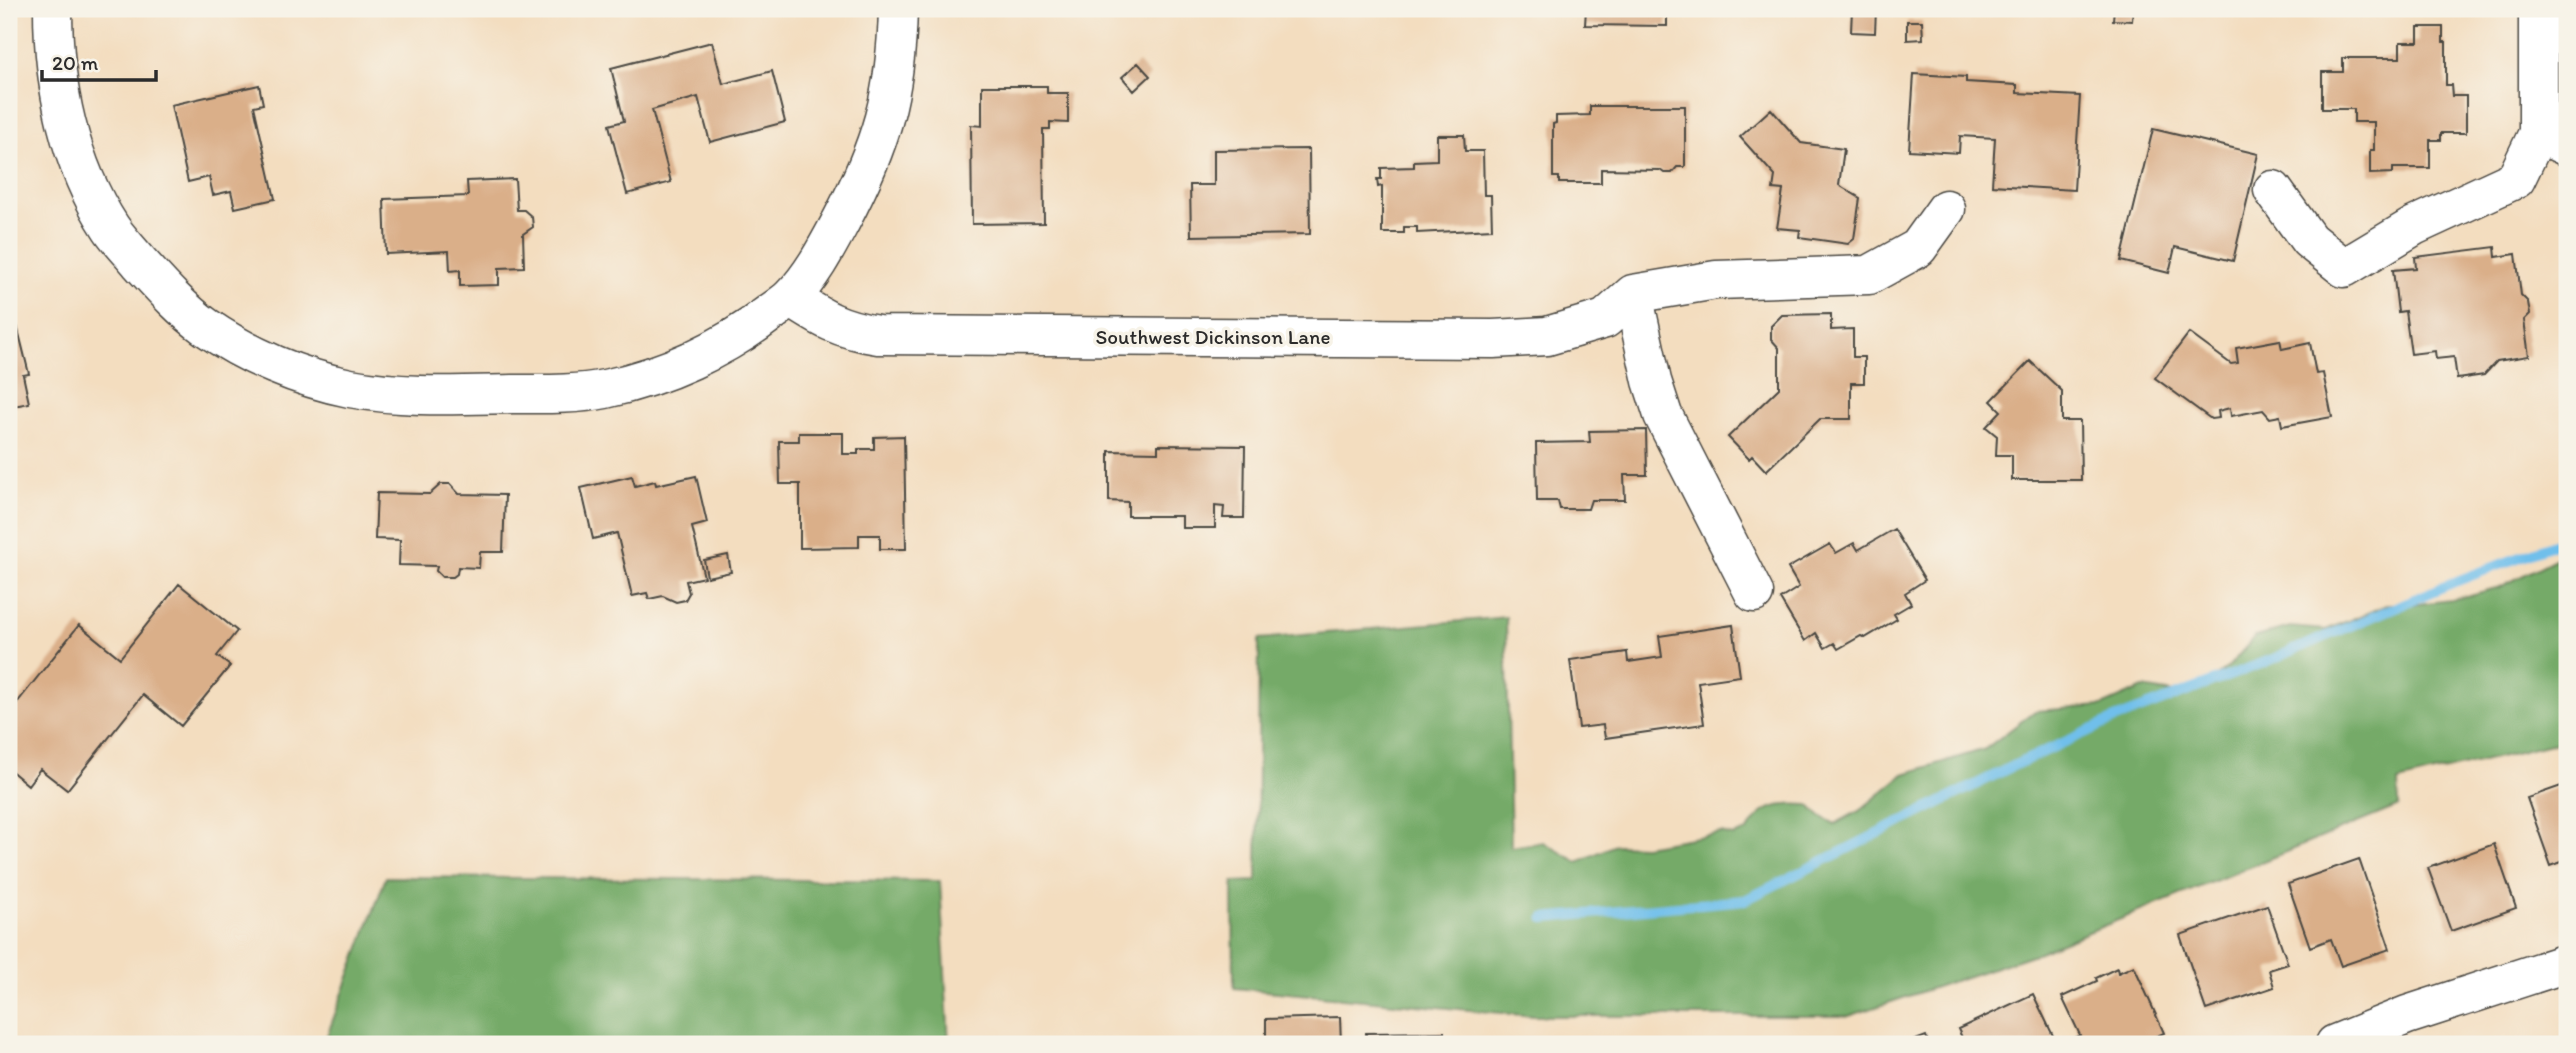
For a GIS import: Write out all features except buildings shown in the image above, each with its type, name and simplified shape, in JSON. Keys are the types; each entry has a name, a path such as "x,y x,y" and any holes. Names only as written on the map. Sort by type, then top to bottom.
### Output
{"street":[{"path":"53,9 62,105 73,146 91,190 111,228 163,289 205,326 249,352 294,373 350,388 410,394 551,394 603,390 647,377 714,350 791,298 824,253 865,175 892,89 898,9"},
{"path":"2273,191 2309,240 2344,268 2414,226 2516,179 2553,140 2538,9"},
{"path":"1755,593 1663,415 1652,381 1633,295 1716,280 1869,275 1918,248 1946,209"},
{"name":"Southwest Dickinson Lane","path":"791,298 826,321 848,330 878,335 1493,339 1547,336 1605,319 1633,295"},
{"path":"2335,1044 2407,1015 2567,963"}],"green space":[{"path":"2567,553 2567,740 2398,782 2399,806 2032,955 1849,1016 1533,1016 1234,988 1233,882 1257,881 1259,639 1506,617 1511,847 1543,842 1578,862 1615,845 1644,846 1721,833 1733,836 1748,831 1766,810 1781,805 1809,805 1820,816 1835,824 1859,811 1904,774 1985,749 2035,711 2102,706 2143,688 2180,694 2209,682 2228,667 2255,637 2290,627 2326,630 2389,604 2451,600 2500,587"},
{"path":"386,877 940,881 949,1044 324,1044"}],"waterway":[{"path":"1544,918 1745,900 2017,764 2115,719 2268,661 2457,581 2567,539"}]}
